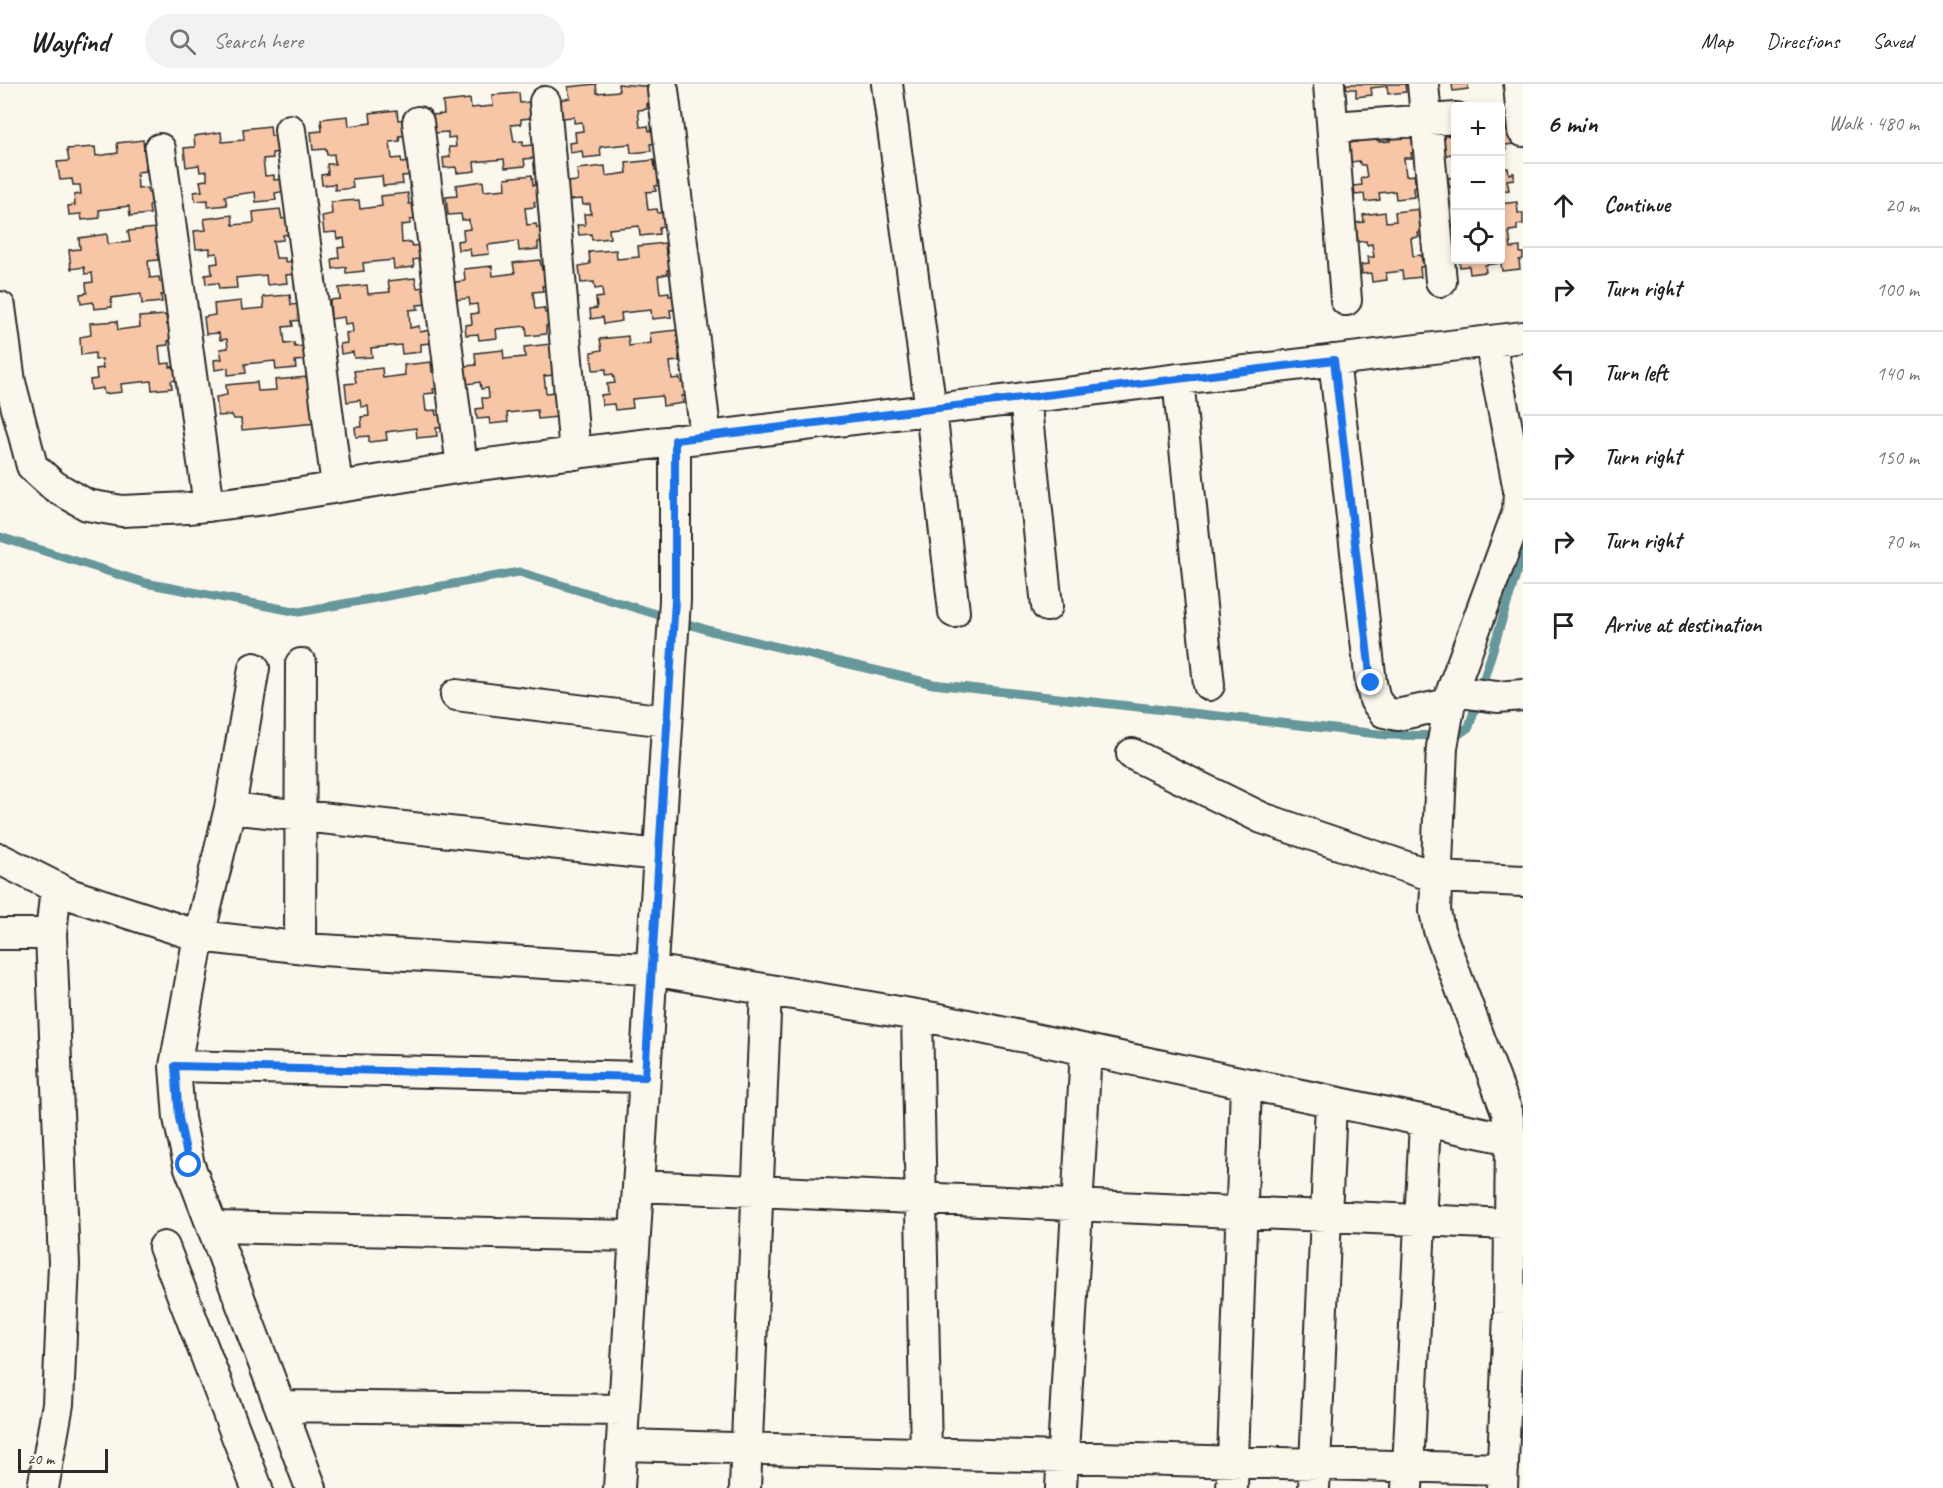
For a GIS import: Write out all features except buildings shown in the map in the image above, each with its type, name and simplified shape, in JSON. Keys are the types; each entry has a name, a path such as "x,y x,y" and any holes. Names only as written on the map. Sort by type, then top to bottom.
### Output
{"street":[{"path":"887,84 931,410 954,612"},
{"path":"1329,84 1346,300"},
{"path":"1423,84 1441,119 1441,281"},
{"path":"1517,118 1519,84"},
{"path":"663,90 706,437"},
{"path":"545,102 575,454"},
{"path":"1334,127 1441,119"},
{"path":"418,122 462,467"},
{"path":"290,130 337,486"},
{"path":"160,149 209,506"},
{"path":"0,307 10,382 32,466 54,486 87,505 122,511 209,506 462,467 1523,337"},
{"path":"622,1444 1063,1457 1232,1475 1502,1479 1516,1314 1509,1224 1511,1139 1507,1112 1439,930 1435,911 1436,877 1468,707 1521,512 1519,489 1490,341"},
{"path":"1334,360 1371,683 1375,700 1383,712 1397,715 1468,707"},
{"path":"1178,379 1209,685"},
{"path":"1025,398 1047,606"},
{"path":"620,1488 673,641 675,440"},
{"path":"300,947 301,664"},
{"path":"254,668 231,808 200,936 175,1066 179,1118 189,1165 311,1488"},
{"path":"456,696 668,721"},
{"path":"1132,753 1262,818 1436,877 1523,881"},
{"path":"231,808 659,855"},
{"path":"0,859 69,894 200,936 300,947 652,971 917,1015 1511,1139"},
{"path":"43,1488 58,1404 64,1264 51,934 56,887"},
{"path":"0,934 51,934"},
{"path":"745,1488 766,990"},
{"path":"917,1015 926,1453"},
{"path":"1061,1488 1086,1051"},
{"path":"175,1066 645,1077"},
{"path":"1232,1475 1246,1085"},
{"path":"1314,1476 1331,1103"},
{"path":"1408,1477 1425,1122"},
{"path":"638,1186 1509,1224"},
{"path":"212,1227 635,1236"},
{"path":"164,1247 257,1488"},
{"path":"280,1406 624,1410"}],"waterway":[{"path":"0,537 145,583 299,612 519,572 711,631 933,684 1387,735 1456,736 1469,727 1523,552"}],"route":[{"path":"189,1165 179,1118 175,1066 645,1077 675,600 675,440 1334,360 1371,683"}]}
